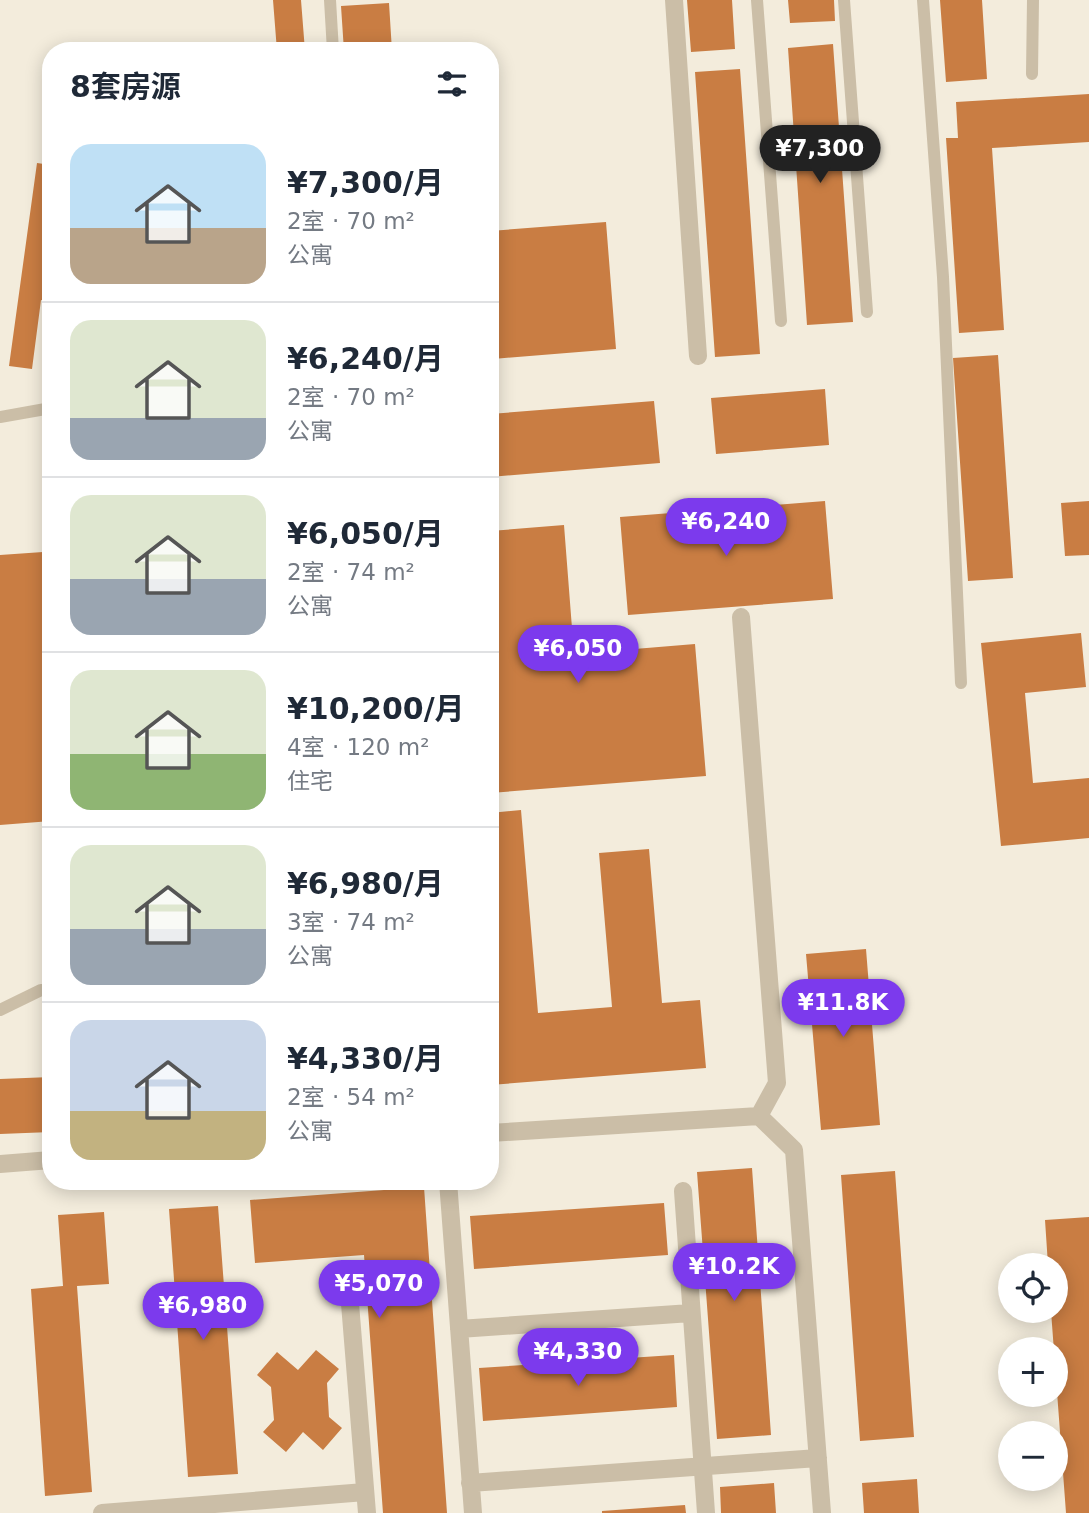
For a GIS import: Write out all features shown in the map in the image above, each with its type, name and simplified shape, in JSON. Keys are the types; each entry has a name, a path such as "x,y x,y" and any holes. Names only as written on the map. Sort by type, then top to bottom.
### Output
{"street":[{"path":"674,0 698,356"},
{"path":"741,617 777,1083 758,1116"},
{"path":"499,1132 758,1116 794,1150 822,1513"},
{"path":"0,1164 42,1161"},
{"path":"449,1190 472,1513"},
{"path":"682,1191 706,1513"},
{"path":"348,1279 366,1513"},
{"path":"459,1329 691,1313"},
{"path":"470,1483 818,1458"},
{"path":"102,1513 365,1492"}],"lane":[{"path":"330,0 332,42"},
{"path":"757,0 780,321"},
{"path":"844,0 867,312"},
{"path":"923,0 943,277 961,683"},
{"path":"1032,74 1033,0"},
{"path":"0,417 42,410"},
{"path":"0,1010 42,990"}],"building":[{"path":"273,0 301,0 304,42 276,42"},
{"path":"687,0 732,0 735,49 691,52"},
{"path":"788,0 834,0 835,21 790,23"},
{"path":"940,0 982,0 987,79 946,82"},
{"path":"389,3 391,42 343,42 341,6"},
{"path":"833,44 853,322 807,325 788,48"},
{"path":"740,69 760,354 715,357 695,72"},
{"path":"1089,94 1089,142 992,148 1004,330 959,333 946,138 958,138 956,102"},
{"path":"37,163 42,164 42,300 32,369 9,366"},
{"path":"606,222 616,349 499,359 499,230"},
{"path":"998,355 1013,578 968,581 953,358"},
{"path":"825,389 829,445 716,454 711,398"},
{"path":"654,401 660,463 499,476 499,413"},
{"path":"825,501 833,599 628,615 620,517"},
{"path":"1089,501 1089,555 1065,556 1061,503"},
{"path":"564,525 574,654 695,644 706,776 499,792 499,530"},
{"path":"42,552 42,822 0,825 0,555"},
{"path":"1081,633 1086,687 1025,693 1033,783 1089,778 1089,838 1001,846 981,643"},
{"path":"521,810 538,1013 612,1007 599,853 649,849 662,1003 700,1000 706,1068 499,1084 499,812"},
{"path":"866,949 880,1125 821,1130 806,954"},
{"path":"42,1077 42,1132 0,1134 0,1079"},
{"path":"752,1168 771,1435 717,1439 697,1172"},
{"path":"895,1171 914,1437 860,1441 841,1175"},
{"path":"384,1190 424,1190 447,1513 383,1513 364,1255 255,1263 250,1200"},
{"path":"664,1203 668,1255 474,1269 470,1216"},
{"path":"218,1206 238,1474 188,1477 169,1209"},
{"path":"104,1212 109,1284 77,1286 92,1492 45,1496 31,1289 63,1286 58,1215"},
{"path":"1089,1217 1089,1513 1066,1513 1064,1491 1068,1491 1068,1421 1059,1421 1058,1407 1068,1407 1068,1337 1053,1337 1052,1323 1068,1323 1068,1253 1047,1253 1045,1220"},
{"path":"316,1350 339,1369 327,1383 329,1417 342,1428 323,1450 303,1432 286,1452 263,1432 274,1420 271,1387 257,1375 277,1352 298,1370"},
{"path":"674,1355 677,1407 483,1421 479,1368"},
{"path":"917,1479 919,1513 864,1513 862,1483"},
{"path":"774,1483 776,1513 721,1513 720,1487"},
{"path":"685,1505 686,1513 602,1513 602,1511"}]}
